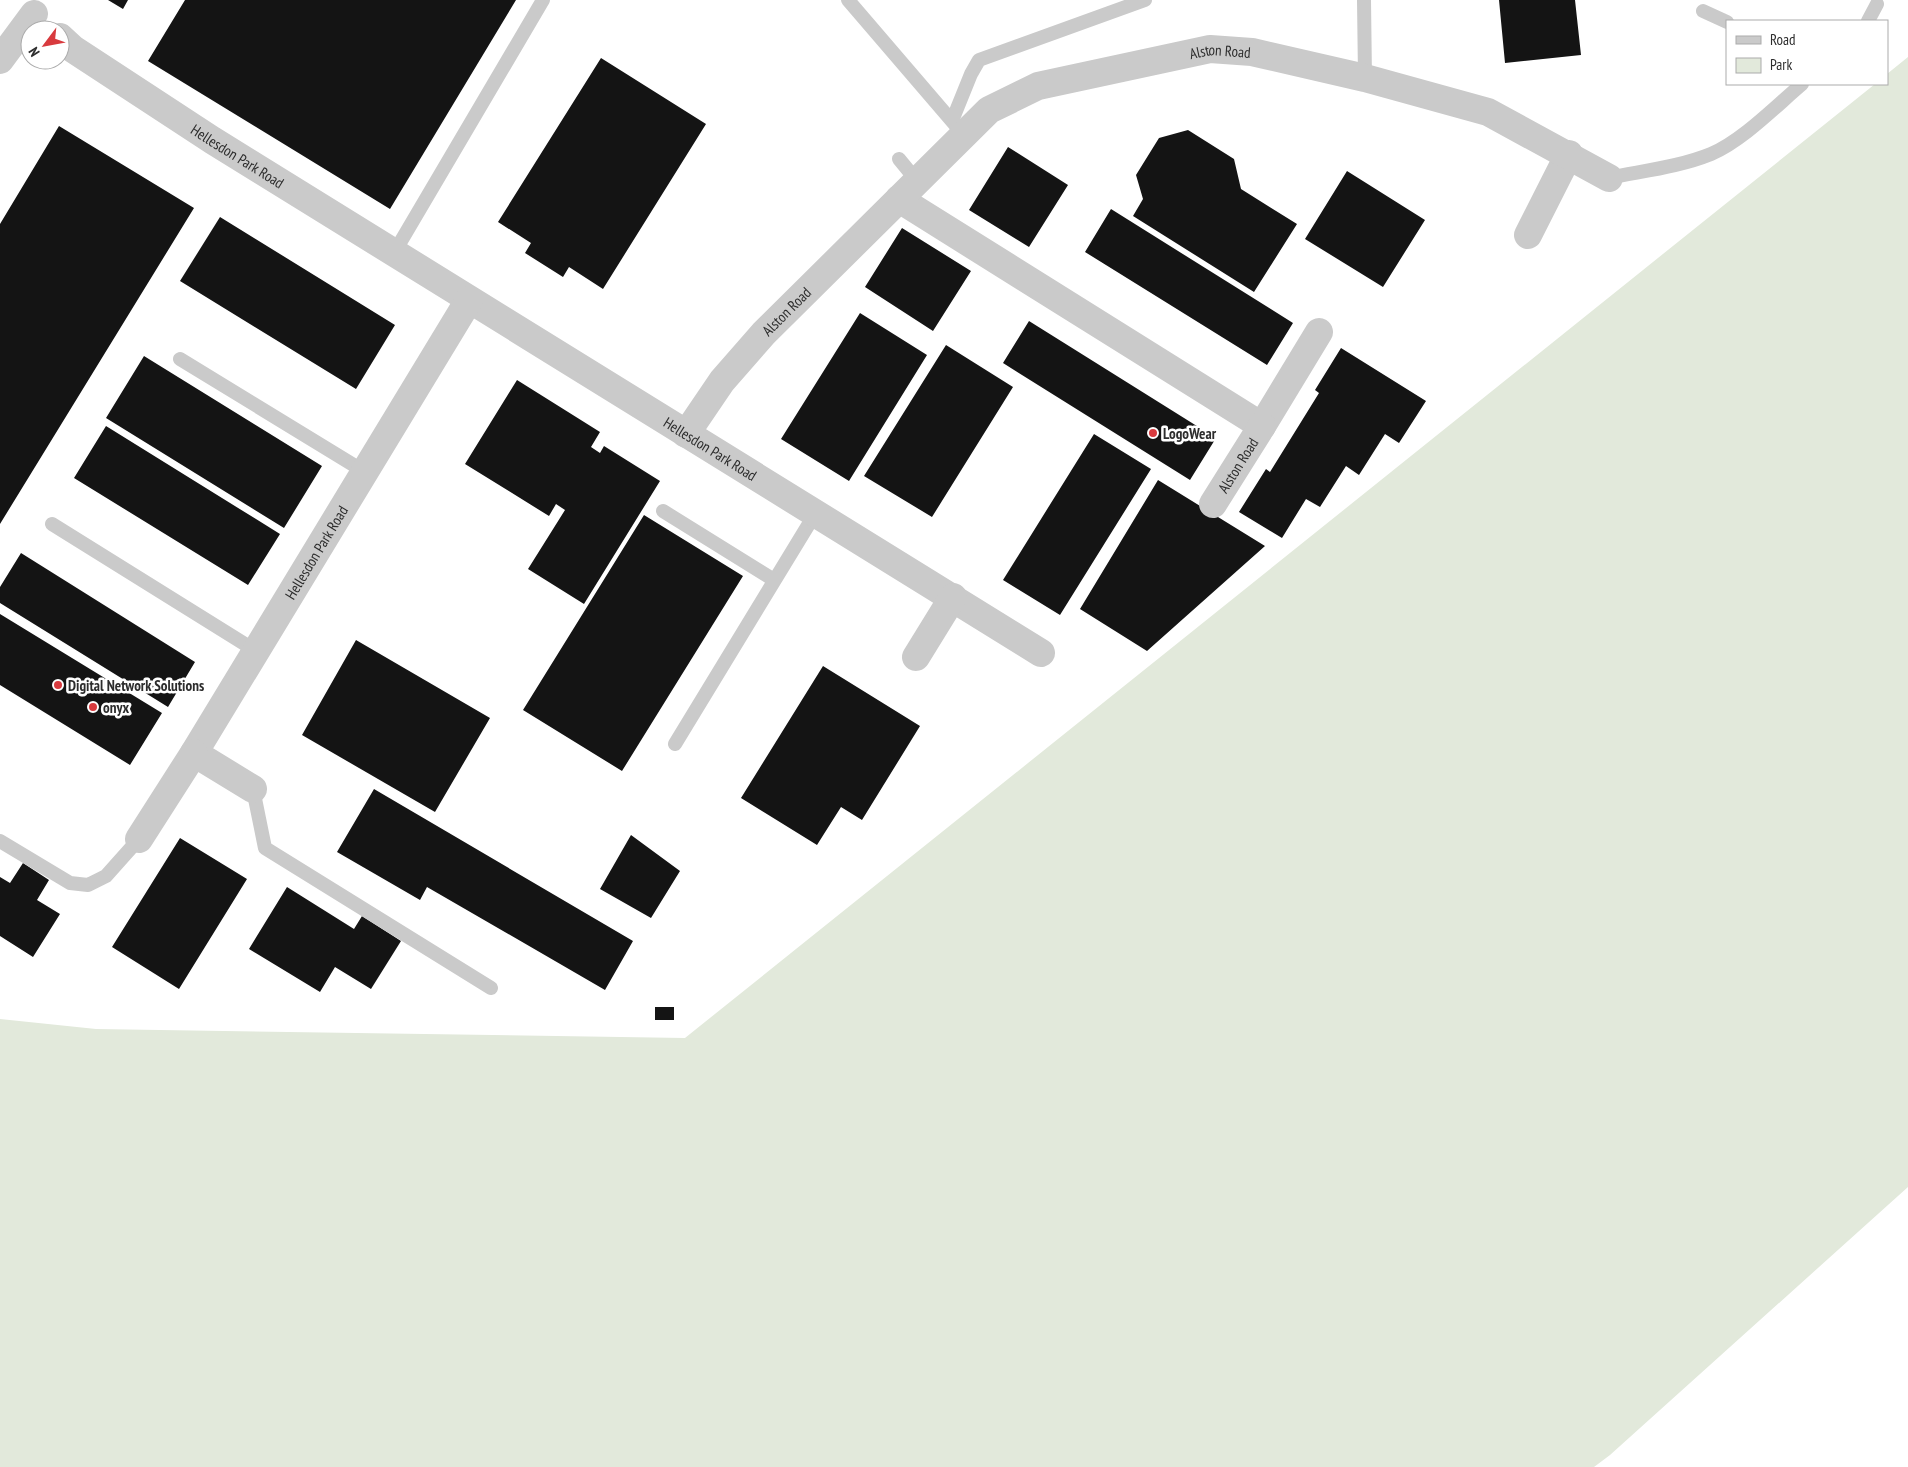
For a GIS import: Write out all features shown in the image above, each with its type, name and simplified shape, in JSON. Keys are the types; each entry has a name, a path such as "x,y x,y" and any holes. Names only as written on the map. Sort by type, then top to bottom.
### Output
{"street":[{"path":"0,60 36,15"},
{"name":"Hellesdon Park Road","path":"70,46 212,140 1040,652"},
{"name":"Alston Road","path":"686,434 722,381 764,333 908,190 958,128 989,110 1038,86 1210,50 1252,52 1365,78 1488,112 1569,154 1609,178"},
{"path":"1528,235 1569,154"},
{"name":"Alston Road","path":"908,190 1262,426"},
{"name":"Hellesdon Park Road","path":"139,839 194,753 469,300"},
{"name":"Alston Road","path":"1213,504 1319,332"},
{"path":"916,657 952,597"},
{"path":"194,753 253,789"}],"lane":[{"path":"394,253 543,0"},
{"path":"848,0 958,128"},
{"path":"958,128 971,74 979,60 1145,0"},
{"path":"1364,0 1365,78"},
{"path":"1869,20 1877,4"},
{"path":"1703,11 1726,22"},
{"path":"1609,178 1694,160 1712,154 1734,140 1801,85"},
{"path":"899,159 908,190"},
{"path":"180,359 365,472"},
{"path":"663,511 774,580"},
{"path":"675,744 815,514"},
{"path":"52,524 256,651"},
{"path":"253,789 265,848 491,988"},
{"path":"0,841 70,883 88,885 106,876 139,839"}],"green space":[{"path":"1908,57 1908,1187 1610,1455 1594,1467 0,1467 0,1019 96,1029 685,1038 1874,85 1888,85 1888,73"}],"building":[{"path":"108,0 128,0 123,9"},
{"path":"185,0 516,0 390,209 148,61"},
{"path":"1499,0 1575,0 1581,55 1505,63"},
{"path":"601,58 706,124 603,289 569,267 563,277 525,253 531,243 498,222"},
{"path":"59,126 194,208 0,524 0,224"},
{"path":"1188,130 1234,159 1241,189 1297,224 1254,292 1133,216 1143,199 1136,175 1159,138"},
{"path":"1008,147 1068,185 1029,247 969,210"},
{"path":"1347,171 1425,220 1383,287 1305,239"},
{"path":"1111,209 1293,323 1267,365 1085,252"},
{"path":"220,217 395,325 356,389 180,281"},
{"path":"902,228 971,271 933,331 865,287"},
{"path":"860,313 927,355 849,481 781,439"},
{"path":"1029,321 1216,438 1190,480 1003,363"},
{"path":"946,345 1013,387 932,517 864,476"},
{"path":"1341,348 1426,401 1399,443 1385,434 1359,475 1346,466 1320,507 1306,499 1282,538 1239,512 1266,469 1270,472 1319,393 1315,390"},
{"path":"144,356 322,466 284,528 106,418"},
{"path":"517,380 600,432 591,447 600,453 604,446 660,481 584,604 528,569 565,510 556,504 549,516 465,464"},
{"path":"106,426 280,534 248,585 74,478"},
{"path":"1094,434 1151,469 1060,615 1003,580"},
{"path":"1158,480 1265,546 1147,651 1080,609"},
{"path":"644,515 743,576 622,771 523,710"},
{"path":"21,553 195,662 168,707 0,603 0,587"},
{"path":"0,614 162,713 130,765 0,685"},
{"path":"356,640 490,718 435,812 302,735"},
{"path":"823,666 920,726 862,820 841,807 817,845 741,798"},
{"path":"374,789 633,941 605,990 427,887 420,900 337,852"},
{"path":"631,835 680,871 651,918 600,889"},
{"path":"180,838 247,879 179,989 112,947"},
{"path":"23,863 49,880 37,900 60,914 33,957 0,936 0,877 10,883"},
{"path":"287,887 354,929 362,916 401,941 371,989 335,967 320,992 249,949"},
{"path":"655,1007 674,1007 674,1020 655,1020"}],"place":[{"name":"LogoWear","path":"1153,433"},
{"name":"Digital Network Solutions","path":"58,685"},
{"name":"onyx","path":"93,707"}]}
